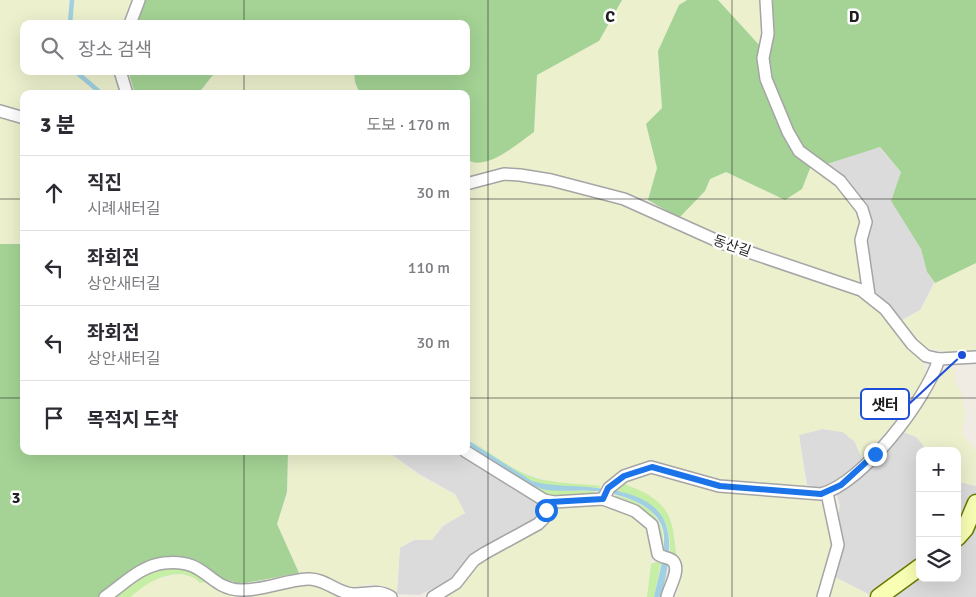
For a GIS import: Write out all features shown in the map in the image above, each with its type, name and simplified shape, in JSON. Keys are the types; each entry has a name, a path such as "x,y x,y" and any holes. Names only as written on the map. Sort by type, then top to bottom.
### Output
{"street":[{"path":"132,20 139,0"},
{"path":"766,0 768,34 763,58 766,79 788,132 800,152 840,181 862,209 866,222 861,240 868,294"},
{"path":"121,75 126,90"},
{"path":"0,111 20,117"},
{"name":"동산길","path":"470,183 504,174 520,175 600,192 642,206 722,243 854,287 868,294 885,309 919,352 939,359 976,357"},
{"path":"603,499 608,488 624,476 652,467 720,486 813,494 827,493 849,478 905,422 929,383 939,359"},
{"path":"470,454 530,493 550,502 603,499 625,506 648,520 655,530 657,552 674,562 676,570 667,597"},
{"path":"823,597 838,545 827,493"},
{"path":"434,597 456,583 474,560 538,524 543,519 550,502"},
{"path":"958,537 965,529 976,504"},
{"path":"105,597 137,573 156,564 178,562 196,566 219,583 235,589 251,590 308,579 349,593 379,592 391,597"},
{"path":"879,597 916,570"}],"shaded area":[{"path":"879,147 901,172 891,201 921,249 927,272 934,283 920,310 902,320 872,288 863,245 872,222 869,214 862,202 824,165"},
{"path":"822,429 843,432 855,442 862,459 869,465 903,432 916,437 925,447 916,447 916,582 961,582 961,482 976,486 976,597 874,597 831,575 836,523 840,506 837,495 830,485 821,488 807,485 799,435"},
{"path":"393,455 463,455 539,503 541,509 538,518 478,550 466,559 456,574 445,583 419,595 397,594 400,548 414,540 432,540 443,526 465,513 455,494 419,474"}],"green space":[{"path":"0,0 132,0 124,20 20,20 20,75 115,75 117,90 20,90 20,243 0,244"},
{"path":"145,0 622,0 599,41 537,75 534,132 502,155 483,162 470,160 470,90 358,90 355,82 354,75 470,75 470,20 138,20"},
{"path":"622,0 687,0 679,5 658,51 662,108 646,124 657,168 648,200 595,184 545,172 502,168 470,179 470,162 534,132 537,75 599,41"},
{"path":"687,0 718,0 761,47 759,70 811,166 802,189 785,200 726,172 710,179 705,191 679,218 648,200 657,168 646,124 662,108 658,51 679,5"},
{"path":"718,0 763,0 765,31 761,47"},
{"path":"769,0 976,0 976,263 935,283 927,272 921,249 891,201 901,172 880,147 824,165 803,152 767,74"},
{"path":"129,75 213,75 201,90 134,90"},
{"path":"213,75 354,75 358,90 202,90"},
{"path":"811,166 832,177 861,217 865,282 861,285 679,218 705,191 710,179 726,172 785,200 802,189"},
{"path":"505,179 529,182 615,202 859,294 882,313 908,348 923,363 925,377 906,410 862,458 855,442 843,432 822,429 799,435 806,487 703,478 666,464 648,461 625,469 601,486 550,481 513,468 470,440 470,188"},
{"path":"0,244 20,244 20,455 288,455 287,492 277,524 299,573 240,584 166,560 100,597 0,597"},
{"path":"976,263 976,351 951,353 925,347 902,321 921,310 935,283"},
{"path":"954,366 955,381 962,395 965,413 962,434 976,450 975,486 961,482 961,447 925,447 917,437 904,432 946,370"},
{"path":"470,440 506,464 539,479 601,486 598,488 544,485 532,481 498,461"},
{"path":"470,446 531,485 555,490 596,491 592,494 558,496 542,494 470,449"},
{"path":"289,455 391,455 418,475 455,495 465,513 442,525 432,540 414,539 400,547 396,594 383,586 371,584 352,587 315,573 299,573 277,524 288,492"},
{"path":"650,473 707,490 820,501 830,517 835,541 819,597 675,597 679,592 677,584 680,566 672,522 656,500 623,483"},
{"path":"623,483 655,499 662,506 673,528 677,557 670,552 667,527 662,518 648,506 616,491"},
{"path":"615,495 636,502 652,512 661,528 663,550 661,549 657,528 649,515 617,499"},
{"path":"585,504 614,507 646,523 652,543 647,597 443,597 479,563 556,508 561,505"},
{"path":"661,563 654,597 647,597 651,564"},
{"path":"188,566 209,581 200,583 184,574 174,574 155,580 131,597 110,597 129,581 157,568"},
{"path":"176,575 187,575 200,583 209,581 222,592 236,596 254,596 311,584 348,597 131,597 150,582"},
{"path":"831,575 868,594 865,597 825,597"}],"water":[{"path":"470,442 532,481 623,492 642,499 656,509 664,521 669,536 669,553 661,597 654,597 662,559 664,536 662,525 648,509 628,498 617,495 589,491 542,489 522,481 470,446"}],"waterway":[{"path":"70,20 72,0"},
{"path":"80,75 97,90"}],"place":[{"name":"샛터","path":"962,355"}],"route":[{"path":"546,510 550,502 603,499 608,488 616,481 634,471 652,467 720,486 827,493 841,485 875,454"}]}
